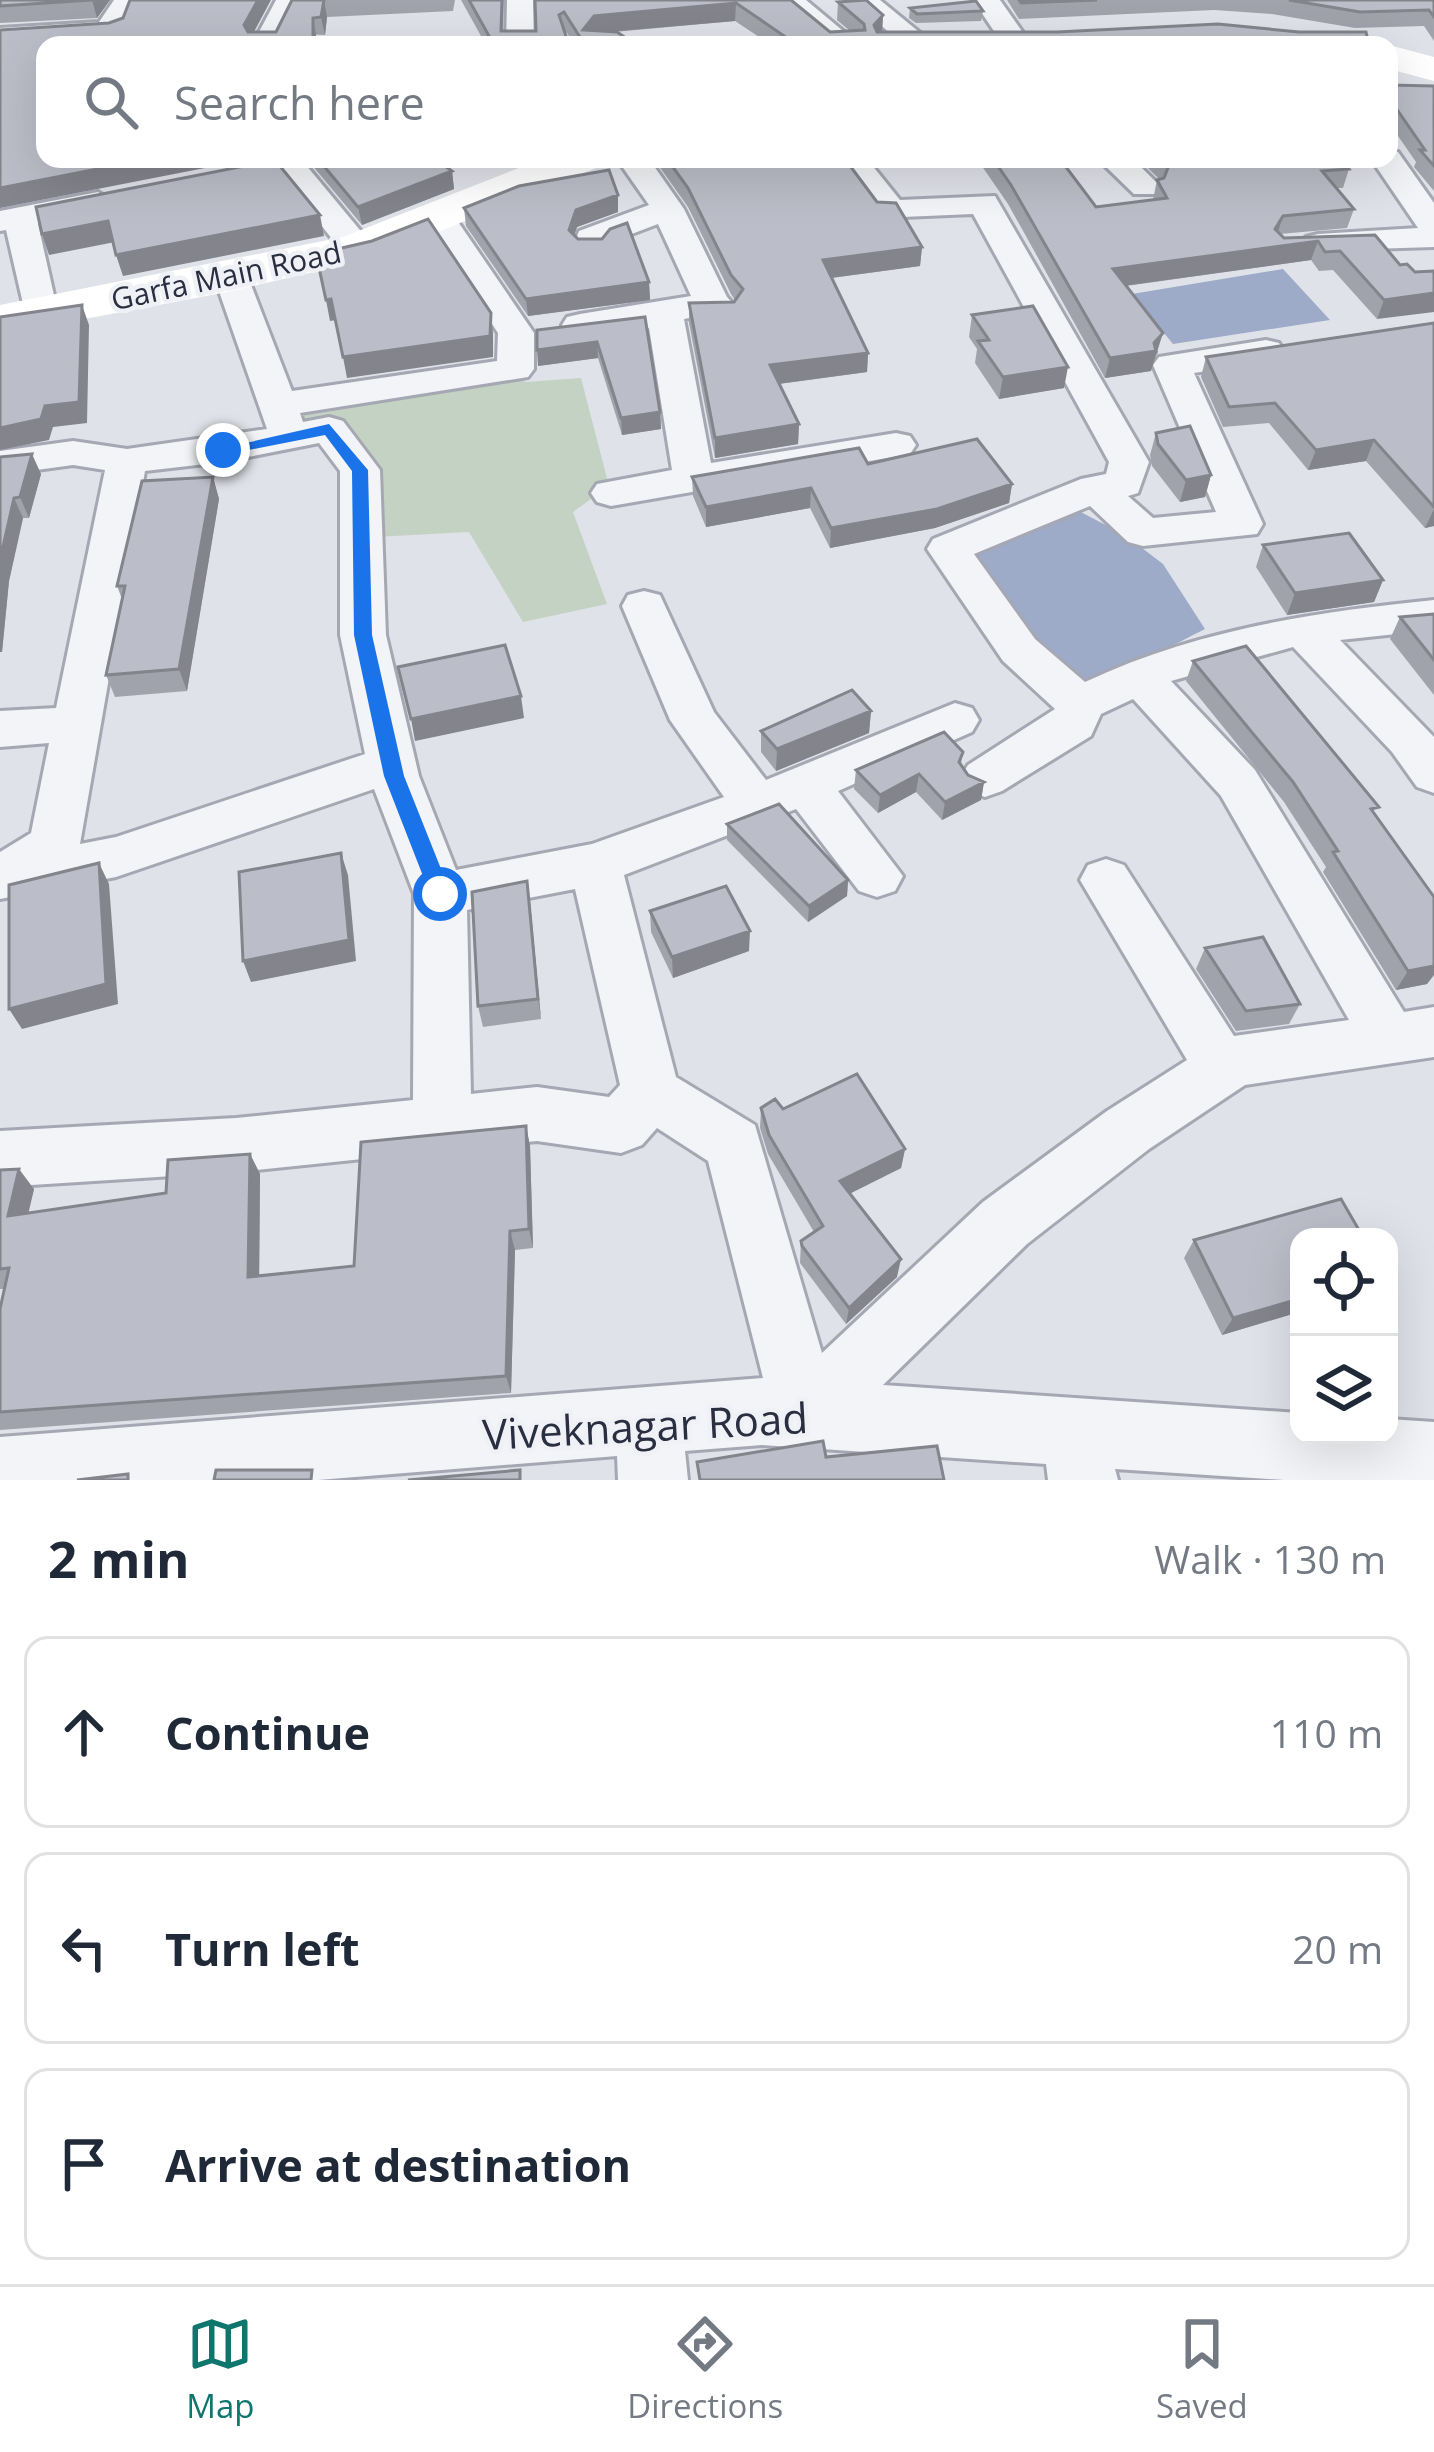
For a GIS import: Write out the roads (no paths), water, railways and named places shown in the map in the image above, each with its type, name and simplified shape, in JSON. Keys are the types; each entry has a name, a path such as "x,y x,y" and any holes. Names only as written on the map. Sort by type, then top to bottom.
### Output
{"main road":[{"path":"1398,59 1434,69"},
{"name":"Garfa Main Road","path":"20,317 231,278 357,248 559,168"}],"street":[{"path":"0,36 104,29 116,25 128,0"},
{"path":"271,36 289,0"},
{"path":"520,0 520,36"},
{"path":"789,0 835,36"},
{"path":"864,0 881,16 901,23 904,36"},
{"path":"986,0 1023,36"},
{"path":"281,168 357,248"},
{"path":"639,168 668,209 716,305 660,313 665,315"},
{"path":"858,168 891,211 983,203 1129,462 1124,484 1095,488 948,549 1019,650 1080,704"},
{"path":"1124,168 1145,188"},
{"path":"1394,168 1434,227"},
{"path":"20,317 10,220 130,196"},
{"path":"592,245 591,238 668,209"},
{"path":"0,463 74,453 127,461 515,369 516,333 438,217"},
{"path":"1290,246 1434,237"},
{"path":"231,278 283,421"},
{"path":"516,333 665,315"},
{"path":"665,315 694,479"},
{"path":"1095,488 1143,532 1242,524 1172,365 1303,346"},
{"path":"283,421 329,429 360,470 363,635 391,764 440,894 442,1124"},
{"path":"611,493 896,446"},
{"path":"0,879 54,844 127,461"},
{"path":"644,606 694,720 758,805"},
{"path":"986,778 1074,724 1080,704 1139,676 1302,629 1434,615"},
{"path":"1302,629 1426,748"},
{"path":"595,863 651,1093 734,1144 806,1414 1005,1222 1128,1130 1223,1068 1235,1061 1412,1035 1238,783 1139,676"},
{"path":"440,894 595,863 758,805 955,720"},
{"path":"0,729 77,724"},
{"path":"0,879 116,857 391,764"},
{"path":"804,784 877,876"},
{"path":"1106,880 1223,1068"},
{"path":"0,1159 236,1144 536,1114 621,1126 651,1093"},
{"name":"Viveknagar Road","path":"14,1473 651,1450 762,1412 806,1414 1078,1455 1327,1464 1434,1456"}],"water":[{"path":"1283,269 1330,320 1173,344 1132,294"},
{"path":"1071,507 1125,535 1163,564 1205,629 1133,666 1093,680 1072,678 1033,651 1000,606 964,542"}]}
